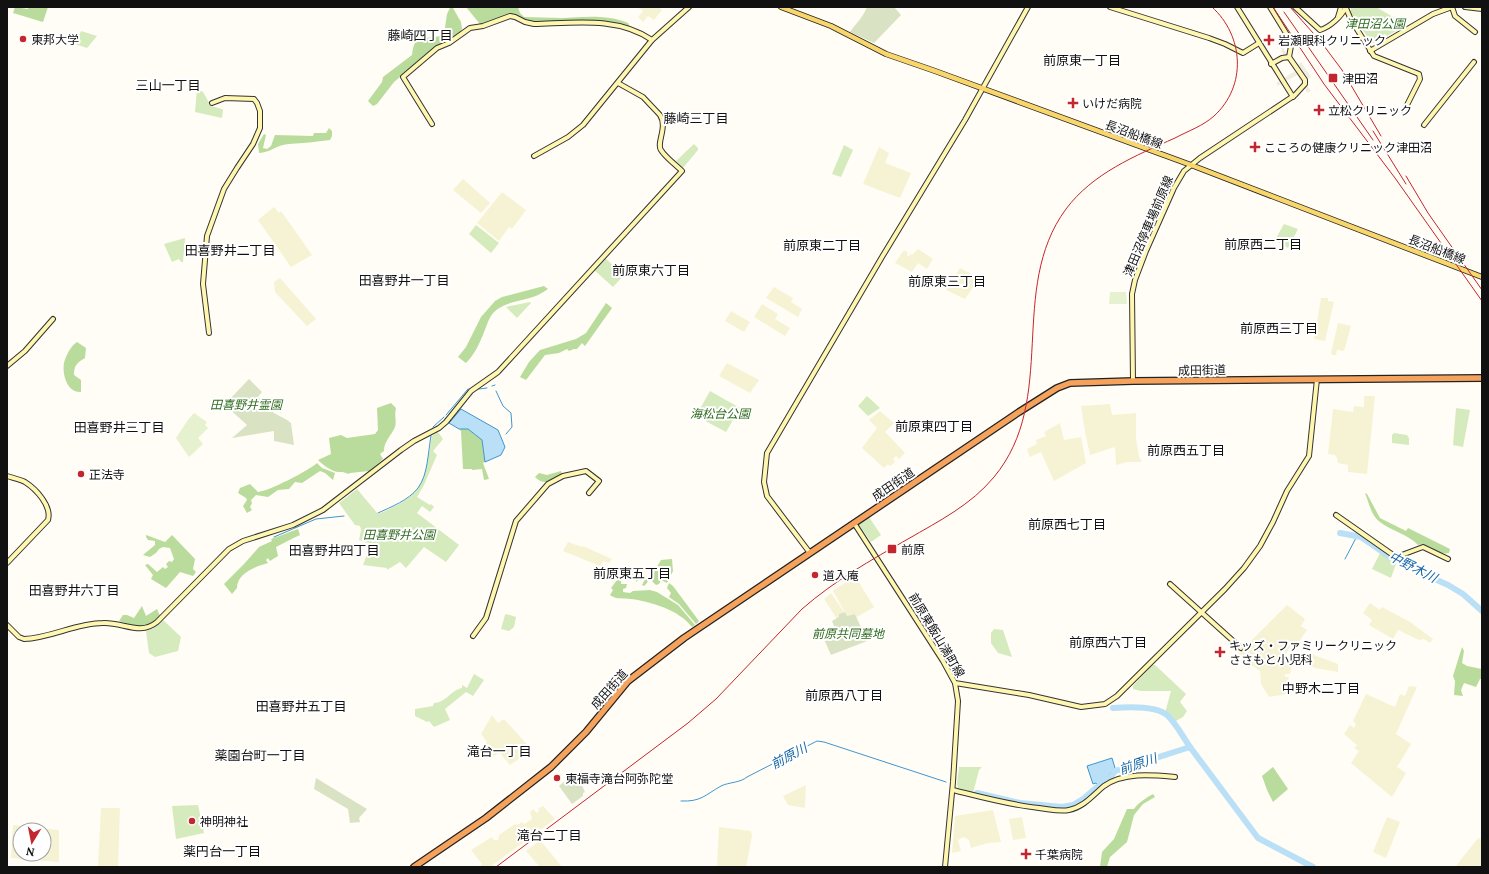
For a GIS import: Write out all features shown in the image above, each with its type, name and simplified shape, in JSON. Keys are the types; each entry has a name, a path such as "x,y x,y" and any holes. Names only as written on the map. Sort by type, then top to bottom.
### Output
{"highway":[{"name":"成田街道","path":"414,867 486,818 551,767 586,732 628,681 701,626 1019,412 1062,386 1076,382 1482,378"}],"main road":[{"name":"長沼船橋線","path":"781,7 838,30 882,53 983,88 1191,165 1482,277"}],"street":[{"path":"534,156 557,144 583,125 652,40 689,7"},
{"path":"810,553 767,496 764,482 767,453 983,88 1028,7"},
{"path":"1110,7 1202,36 1225,44 1243,53 1259,43"},
{"path":"1237,7 1292,97"},
{"path":"1270,7 1289,38 1290,46 1289,57 1279,59 1271,64"},
{"path":"1295,7 1320,30 1326,28 1342,15 1346,7"},
{"path":"1338,17 1341,7"},
{"path":"1346,7 1351,20 1374,56 1418,74 1420,78 1404,111"},
{"path":"1370,51 1433,14 1452,7 1455,16 1475,32"},
{"path":"1465,7 1482,9"},
{"path":"432,124 403,77 437,48 470,28 483,26 507,17 515,17 525,22 534,24 603,23 624,26 633,29 652,40"},
{"path":"1326,28 1325,30 1327,33"},
{"name":"津田沼停車場前原線","path":"1133,381 1132,307 1135,280 1174,188 1180,176 1191,165 1299,92 1305,84 1305,80 1289,57"},
{"path":"1424,125 1474,62"},
{"path":"7,626 19,637 24,639 94,623 114,623 140,629 150,627 157,622 229,549 243,541 293,525 323,510 401,450 414,441 439,428 446,422 471,391 498,372 682,171 661,150 660,144 663,125 660,115 643,97 618,83"},
{"path":"209,333 203,284 207,236 224,189 253,144 260,128 260,111 258,103 254,99 225,98 212,103"},
{"path":"7,366 25,351 53,319"},
{"path":"955,683 1029,695 1076,707 1102,705 1110,702 1231,583 1255,554 1273,522 1286,491 1308,459 1310,453 1317,379"},
{"path":"473,636 486,618 516,521 548,484 564,476 586,471 599,481 589,493"},
{"path":"7,476 21,481 31,487 47,504 50,516 48,520 7,563"},
{"path":"1336,515 1393,555 1401,556 1423,547 1448,559"},
{"name":"前原東飯山満町線","path":"854,523 955,683 958,700 953,790 945,867"},
{"path":"1170,584 1241,648"},
{"path":"953,790 965,792 983,799 1026,807 1062,811 1070,810 1082,805 1112,781 1122,778 1154,775 1175,777"}],"shaded area":[{"path":"638,7 659,7 662,10 654,20 648,16 643,22 638,17 643,11"},
{"path":"1282,46 1293,63 1297,65 1301,62 1311,77 1304,81 1311,91 1307,93 1297,75 1278,86 1276,83 1295,71 1281,51 1282,50 1280,47"},
{"path":"879,147 889,153 885,163 911,173 900,198 863,184"},
{"path":"463,179 490,203 481,213 453,190"},
{"path":"502,192 526,210 512,229 509,227 499,241 477,223"},
{"path":"274,207 279,213 281,211 312,255 291,267 258,220"},
{"path":"918,249 933,259 927,269 918,263 912,272 895,263 904,250 908,253 907,255 909,257 910,254 912,255"},
{"path":"960,268 979,278 965,299 946,290"},
{"path":"280,278 316,319 307,326 275,292 274,282"},
{"path":"774,287 793,298 791,302 802,309 798,317 766,298"},
{"path":"1321,298 1328,298 1328,301 1334,302 1325,341 1314,339"},
{"path":"762,304 778,314 775,319 790,328 785,336 754,317"},
{"path":"731,311 750,322 744,332 725,321"},
{"path":"1338,323 1351,326 1344,351 1337,350 1336,355 1332,355 1331,353"},
{"path":"727,363 759,380 750,393 719,376"},
{"path":"1364,396 1375,396 1367,474 1348,472 1348,465 1338,463 1335,455 1328,454 1333,409 1353,412 1354,406 1364,407"},
{"path":"1110,404 1112,415 1136,413 1136,438 1139,457 1142,462 1127,462 1116,465 1115,447 1090,455 1081,406"},
{"path":"880,411 894,423 885,432 905,453 899,459 896,456 893,459 895,462 890,466 888,464 884,468 862,448 877,428 869,420"},
{"path":"1060,423 1064,440 1081,437 1086,463 1054,481 1041,452 1030,457 1027,449 1037,444 1036,440 1046,436 1044,432"},
{"path":"568,542 582,547 583,546 612,559 609,563 603,561 600,566 563,551"},
{"path":"855,576 874,607 857,617 855,614 847,616 833,591"},
{"path":"831,593 844,612 839,614 840,617 837,619 824,599"},
{"path":"1370,603 1380,610 1382,607 1410,622 1433,639 1430,643 1424,639 1419,640 1398,630 1393,639 1369,625 1372,620 1363,613"},
{"path":"1287,605 1305,619 1301,626 1307,630 1296,646 1291,645 1284,658 1293,662 1290,674 1285,674 1285,677 1289,677 1287,687 1311,690 1269,697 1261,684 1260,671 1237,655"},
{"path":"1311,654 1338,664 1338,672 1315,668 1308,665"},
{"path":"1409,686 1417,687 1396,734 1411,744 1397,767 1406,773 1392,797 1351,763 1359,751 1354,748 1357,745 1344,734 1350,725 1354,728 1356,724 1353,721 1366,694 1395,707 1400,694 1405,696"},
{"path":"492,715 498,723 505,720 532,750 510,765 500,753 494,756 492,754 486,759 479,750 487,742 481,734"},
{"path":"806,785 805,808 788,805 783,796"},
{"path":"543,806 555,819 490,867 479,867 482,864 471,850 492,837 494,840 498,840 499,835 515,824 517,825 522,822 524,824 532,819 530,812 533,809 537,813 539,811 538,809"},
{"path":"101,808 120,808 118,867 98,867"},
{"path":"993,810 1001,842 988,843 971,848 969,840 963,837 958,840 961,851 952,853 955,816"},
{"path":"1022,817 1026,838 1013,840 1009,819"},
{"path":"1387,817 1400,822 1386,858 1373,852"},
{"path":"719,827 751,831 752,836 746,867 717,867"},
{"path":"52,829 59,830 59,862 52,861"},
{"path":"1478,838 1482,840 1482,867 1456,866"},
{"path":"540,840 562,867 540,867 526,851"}],"green space":[{"path":"15,7 28,9 28,7 48,7 43,22 13,13"},
{"path":"466,7 518,7 520,13 524,17 612,18 628,23 630,27 609,22 596,21 534,22 524,20 515,15 480,24"},
{"path":"867,7 894,7 901,15 874,43 850,32 861,18"},
{"name":"津田沼公園","path":"1351,7 1376,7 1407,25 1387,36 1385,34 1375,39 1376,43 1371,42 1351,13"},
{"path":"450,8 453,8 461,22 462,29 458,35 436,47 394,82 377,104 373,106 368,101 382,82 383,77 412,55 416,42 419,39 444,34 447,14"},
{"path":"81,31 97,36 87,48 75,44"},
{"path":"197,89 203,92 211,106 223,110 222,118 195,112"},
{"path":"329,128 332,131 330,140 285,144 267,152 259,153 258,144 264,134 266,135 263,148 267,149 271,146 275,135 313,136 314,133 326,133"},
{"path":"694,144 698,150 683,168 676,161"},
{"path":"844,145 853,150 841,177 832,174"},
{"path":"1284,224 1298,229 1288,248 1275,240"},
{"path":"476,225 499,243 491,253 469,234"},
{"path":"185,238 183,262 179,259 172,262 164,244"},
{"path":"605,258 624,275 613,287 594,270"},
{"path":"544,286 548,289 534,297 506,304 494,312 479,344 471,357 466,363 458,357 466,347 481,317 495,301 502,297"},
{"path":"1110,292 1126,292 1127,304 1109,304"},
{"path":"531,303 517,318 506,307"},
{"path":"606,303 612,308 585,346 582,343 577,349 569,351 567,349 559,353 545,355 526,380 520,377 529,362 540,350 576,339 586,333"},
{"path":"77,342 86,348 85,358 76,365 74,372 74,375 81,380 81,392 72,389 69,386 66,382 64,372 66,357 71,348"},
{"name":"田喜野井霊園","path":"249,379 262,392 258,397 274,413 291,423 294,445 274,441 274,431 232,438 247,425 226,406 227,402"},
{"name":"海松台公園","path":"710,391 740,408 726,432 696,416"},
{"path":"867,396 880,408 868,416 858,406"},
{"path":"391,403 396,408 395,427 386,441 384,451 380,454 383,459 369,471 348,474 338,472 327,468 318,460 331,454 329,438 341,435 347,438 375,434 378,430 377,408"},
{"path":"1456,408 1470,410 1463,447 1453,445"},
{"path":"194,413 207,422 205,425 208,428 198,438 203,444 189,457 176,438"},
{"path":"459,429 468,429 482,440 485,462 483,463 489,479 484,480 482,469 463,469 461,431"},
{"name":"田喜野井公園","path":"438,432 443,439 433,451 437,455 417,497 434,507 430,512 422,506 417,513 459,545 446,562 424,547 406,568 400,562 387,570 387,568 363,565 371,544 359,540 361,530 360,526 355,525 339,503 357,489 378,514 406,500 420,485 427,465 432,436"},
{"path":"1394,433 1407,435 1409,438 1409,445 1392,443 1392,435"},
{"path":"317,463 322,468 335,473 333,480 325,473 320,471 302,483 295,482 289,489 278,490 268,497 256,495 251,500 252,503 250,507 252,510 247,513 243,506 247,500 238,493 240,488 250,484 258,492 263,491 306,471"},
{"path":"561,471 562,475 548,482 542,482 535,477 539,473 547,475"},
{"path":"1365,493 1367,494 1380,518 1406,531 1408,528 1450,549 1449,553 1441,553 1426,545 1418,545 1408,537 1384,525 1373,514"},
{"path":"869,517 881,535 871,542 858,524"},
{"path":"298,529 300,535 276,547 278,556 270,561 268,558 266,560 268,563 253,568 244,574 240,578 237,588 232,594 224,584 259,547 272,541 271,539"},
{"path":"146,535 165,542 172,535 195,559 193,569 196,572 193,576 180,572 166,588 151,579 153,575 145,565 148,564 157,572 163,567 165,569 168,567 166,564 169,561 172,562 174,559 170,548 163,547 150,557 143,555 155,545 155,541 148,540"},
{"path":"1380,553 1397,561 1391,578 1372,569"},
{"path":"672,559 673,571 667,583 661,580 659,584 656,585 650,579 661,560"},
{"path":"629,566 637,571 636,574 641,574 649,578 644,586 642,585 645,579 641,577 636,582 636,575 621,577 621,584 627,584 626,588 623,589 623,592 630,593 633,591 650,590 657,592 678,605 695,625 692,627 687,621 673,611 648,602 612,597 610,595 613,590 611,588"},
{"path":"669,583 673,586 699,621 696,624 679,604 669,597 671,593 667,588"},
{"path":"142,606 146,616 157,609 160,616 150,624 141,626 131,625 119,621 123,615 134,618"},
{"name":"前原共同墓地","path":"845,612 847,616 855,614 867,641 831,655 823,637 835,628 832,621 839,617 839,614"},
{"path":"506,614 516,617 514,627 509,631 501,629"},
{"path":"163,620 181,637 178,651 155,657 149,653 146,631 154,628"},
{"path":"994,629 1003,630 1012,657 998,653 991,643 991,633"},
{"path":"1462,647 1464,651 1462,663 1467,666 1482,669 1482,679 1480,679 1476,687 1464,683 1461,690 1463,696 1454,695 1455,681 1453,676"},
{"path":"1152,665 1155,665 1186,694 1180,702 1187,711 1183,717 1174,722 1165,713 1171,691 1141,691 1133,689 1133,686"},
{"path":"474,674 484,680 473,696 466,692 445,709 450,720 434,727 429,721 427,722 415,716 415,709 433,706 434,703 442,701 458,689 462,688 462,685 467,688"},
{"path":"959,767 982,767 979,770 973,793 958,789 957,784"},
{"path":"1273,767 1288,789 1273,802 1262,776"},
{"path":"578,777 585,792 583,793 583,796 572,804 559,786 567,779 572,784"},
{"path":"316,778 367,809 359,818 360,822 350,823 348,809 314,789"},
{"path":"1153,794 1155,797 1143,804 1134,815 1127,842 1110,857 1107,867 1100,867 1102,852 1114,839 1127,809 1134,809 1140,802"},
{"path":"198,805 204,833 176,839 172,806"}],"water":[{"path":"461,409 498,430 505,447 501,455 485,462 482,440 468,429 459,429 449,423"},
{"path":"1112,758 1115,768 1107,778 1098,785 1096,783 1093,784 1087,766"}],"waterway":[{"path":"479,389 487,388"},
{"path":"446,415 468,389"},
{"path":"496,391 503,406 511,413 512,427 506,434"},
{"path":"433,427 444,417"},
{"path":"378,513 405,500 418,488 426,470 431,436"},
{"path":"274,537 316,519 344,516"},
{"name":"中野木川","path":"1340,533 1361,537 1390,557 1417,568 1463,594 1482,611"},
{"path":"1345,559 1357,536"},
{"name":"前原川","path":"1113,708 1140,707 1162,712 1173,722 1190,747"},
{"name":"前原川","path":"681,801 698,799 721,786 741,780 817,741 946,782"},
{"name":"前原川","path":"977,793 1020,803 1062,807 1073,805 1110,778 1115,771 1190,747 1258,838 1313,867"}],"railway":[{"path":"496,867 688,723 716,699 802,609 814,599 853,571 954,512 975,496 994,477 1013,446 1024,413 1030,379 1034,308 1039,274 1049,240 1066,209 1077,196 1102,175 1130,159 1210,120 1225,104 1232,90 1236,76 1237,61 1235,46 1223,19 1212,7"},
{"path":"1273,7 1324,84 1395,178 1482,301"},
{"path":"1290,7 1321,42 1342,70 1381,136"},
{"path":"1284,12 1373,140"},
{"path":"1373,131 1406,184"},
{"path":"1406,176 1428,213 1482,290"}],"place":[{"name":"東邦大学","path":"23,39"},
{"name":"岩瀬眼科クリニック","path":"1269,40"},
{"name":"津田沼","path":"1333,78"},
{"name":"いけだ病院","path":"1073,103"},
{"name":"立松クリニック","path":"1319,110"},
{"name":"こころの健康クリニック津田沼","path":"1255,147"},
{"name":"正法寺","path":"81,474"},
{"name":"前原","path":"892,549"},
{"name":"道入庵","path":"815,575"},
{"name":"キッズ・ファミリークリニック ささもと小児科","path":"1220,652"},
{"name":"東福寺滝台阿弥陀堂","path":"557,778"},
{"name":"神明神社","path":"192,821"},
{"name":"千葉病院","path":"1026,854"}],"district":[{"name":"藤崎四丁目","path":"420,35"},
{"name":"前原東一丁目","path":"1082,60"},
{"name":"三山一丁目","path":"168,85"},
{"name":"藤崎三丁目","path":"696,118"},
{"name":"前原西二丁目","path":"1263,244"},
{"name":"前原東二丁目","path":"822,245"},
{"name":"田喜野井二丁目","path":"230,250"},
{"name":"前原東六丁目","path":"651,270"},
{"name":"田喜野井一丁目","path":"404,280"},
{"name":"前原東三丁目","path":"947,281"},
{"name":"前原西三丁目","path":"1279,328"},
{"name":"前原東四丁目","path":"934,426"},
{"name":"田喜野井三丁目","path":"119,427"},
{"name":"前原西五丁目","path":"1186,450"},
{"name":"前原西七丁目","path":"1067,524"},
{"name":"田喜野井四丁目","path":"334,550"},
{"name":"前原東五丁目","path":"632,573"},
{"name":"田喜野井六丁目","path":"74,590"},
{"name":"前原西六丁目","path":"1108,642"},
{"name":"中野木二丁目","path":"1321,688"},
{"name":"前原西八丁目","path":"844,695"},
{"name":"田喜野井五丁目","path":"301,706"},
{"name":"滝台一丁目","path":"499,751"},
{"name":"薬園台町一丁目","path":"260,755"},
{"name":"滝台二丁目","path":"549,835"},
{"name":"薬円台一丁目","path":"222,851"}]}
